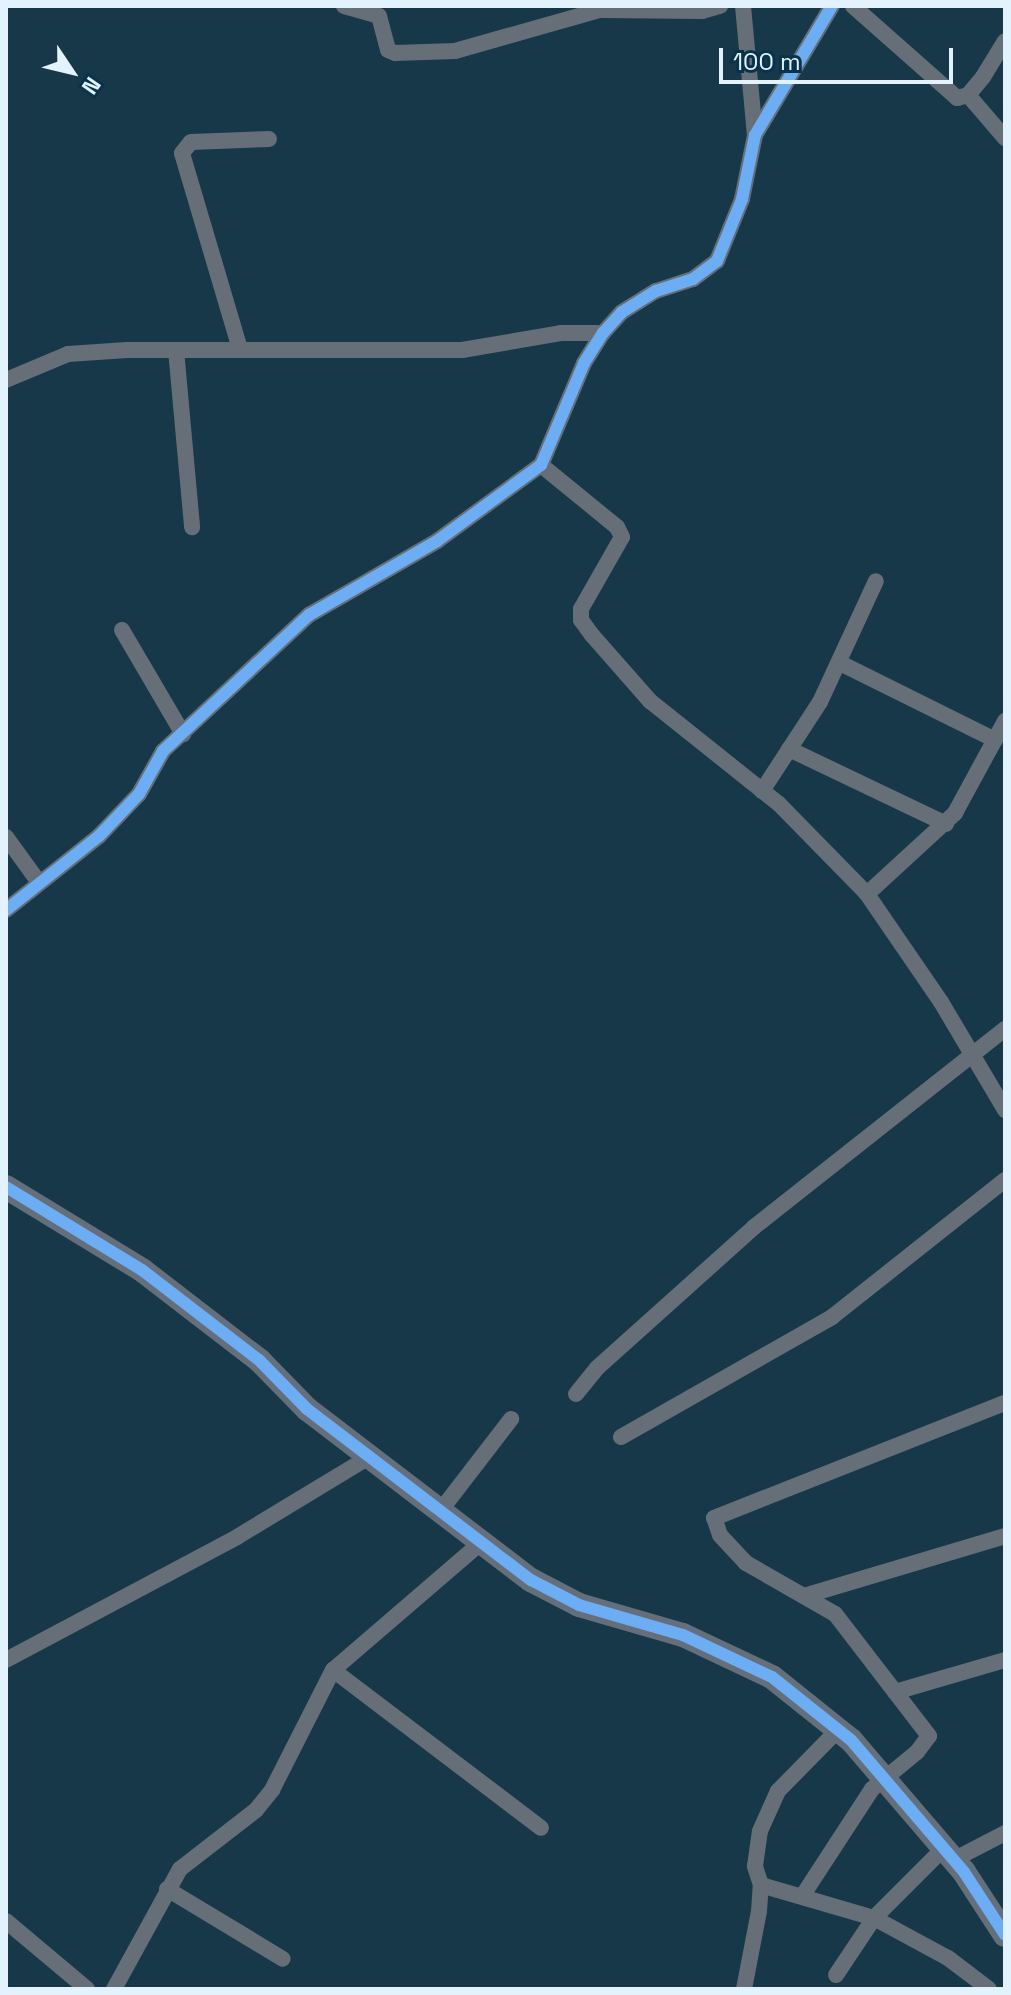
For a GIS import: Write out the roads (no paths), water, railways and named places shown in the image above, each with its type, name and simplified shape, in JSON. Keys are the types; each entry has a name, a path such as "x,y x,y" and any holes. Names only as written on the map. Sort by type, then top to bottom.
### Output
{"street":[{"path":"344,6 379,16 388,50 395,53 455,51 600,10 702,11 720,6"},
{"path":"6,910 38,881 99,836 139,794 163,751 309,615 437,541 541,465 584,363 603,333 622,312 656,291 693,279 717,261 742,199 755,135 743,6"},
{"path":"755,135 832,6"},
{"path":"853,6 957,98 968,95 1005,41"},
{"path":"968,95 1005,138"},
{"path":"240,349 182,153 191,142 269,139"},
{"path":"6,380 68,354 240,349 462,350 561,333 603,333"},
{"path":"176,350 192,527"},
{"path":"541,465 617,527 622,537 581,609 586,627 650,701 762,791 867,894 941,1002 969,1056 1005,1110"},
{"path":"762,791 840,663 876,581"},
{"path":"122,630 183,734"},
{"path":"840,663 995,740"},
{"path":"867,894 946,824 1005,721"},
{"path":"789,749 946,824"},
{"path":"6,837 38,881"},
{"path":"576,1394 597,1368 754,1227 1005,1029"},
{"path":"621,1437 832,1317 1005,1180"},
{"path":"6,1187 142,1270 259,1360 307,1409 531,1580 579,1605 683,1635 772,1677 838,1730 883,1777 948,1854 1005,1935"},
{"path":"803,1895 883,1777 911,1758 929,1736 835,1614 746,1563 720,1535 714,1518 1005,1403"},
{"path":"441,1510 511,1419"},
{"path":"6,1660 237,1537 369,1457"},
{"path":"804,1596 1005,1536"},
{"path":"114,1989 129,1970 167,1889 180,1869 256,1810 272,1790 333,1670 482,1542"},
{"path":"895,1692 1005,1660"},
{"path":"333,1670 541,1828"},
{"path":"744,1989 761,1885 755,1866 760,1831 778,1791 838,1730"},
{"path":"836,1975 874,1918 948,1854 1005,1833"},
{"path":"761,1885 874,1918 948,1958 989,1989"},
{"path":"167,1889 283,1959"},
{"path":"6,1921 87,1989"}]}
